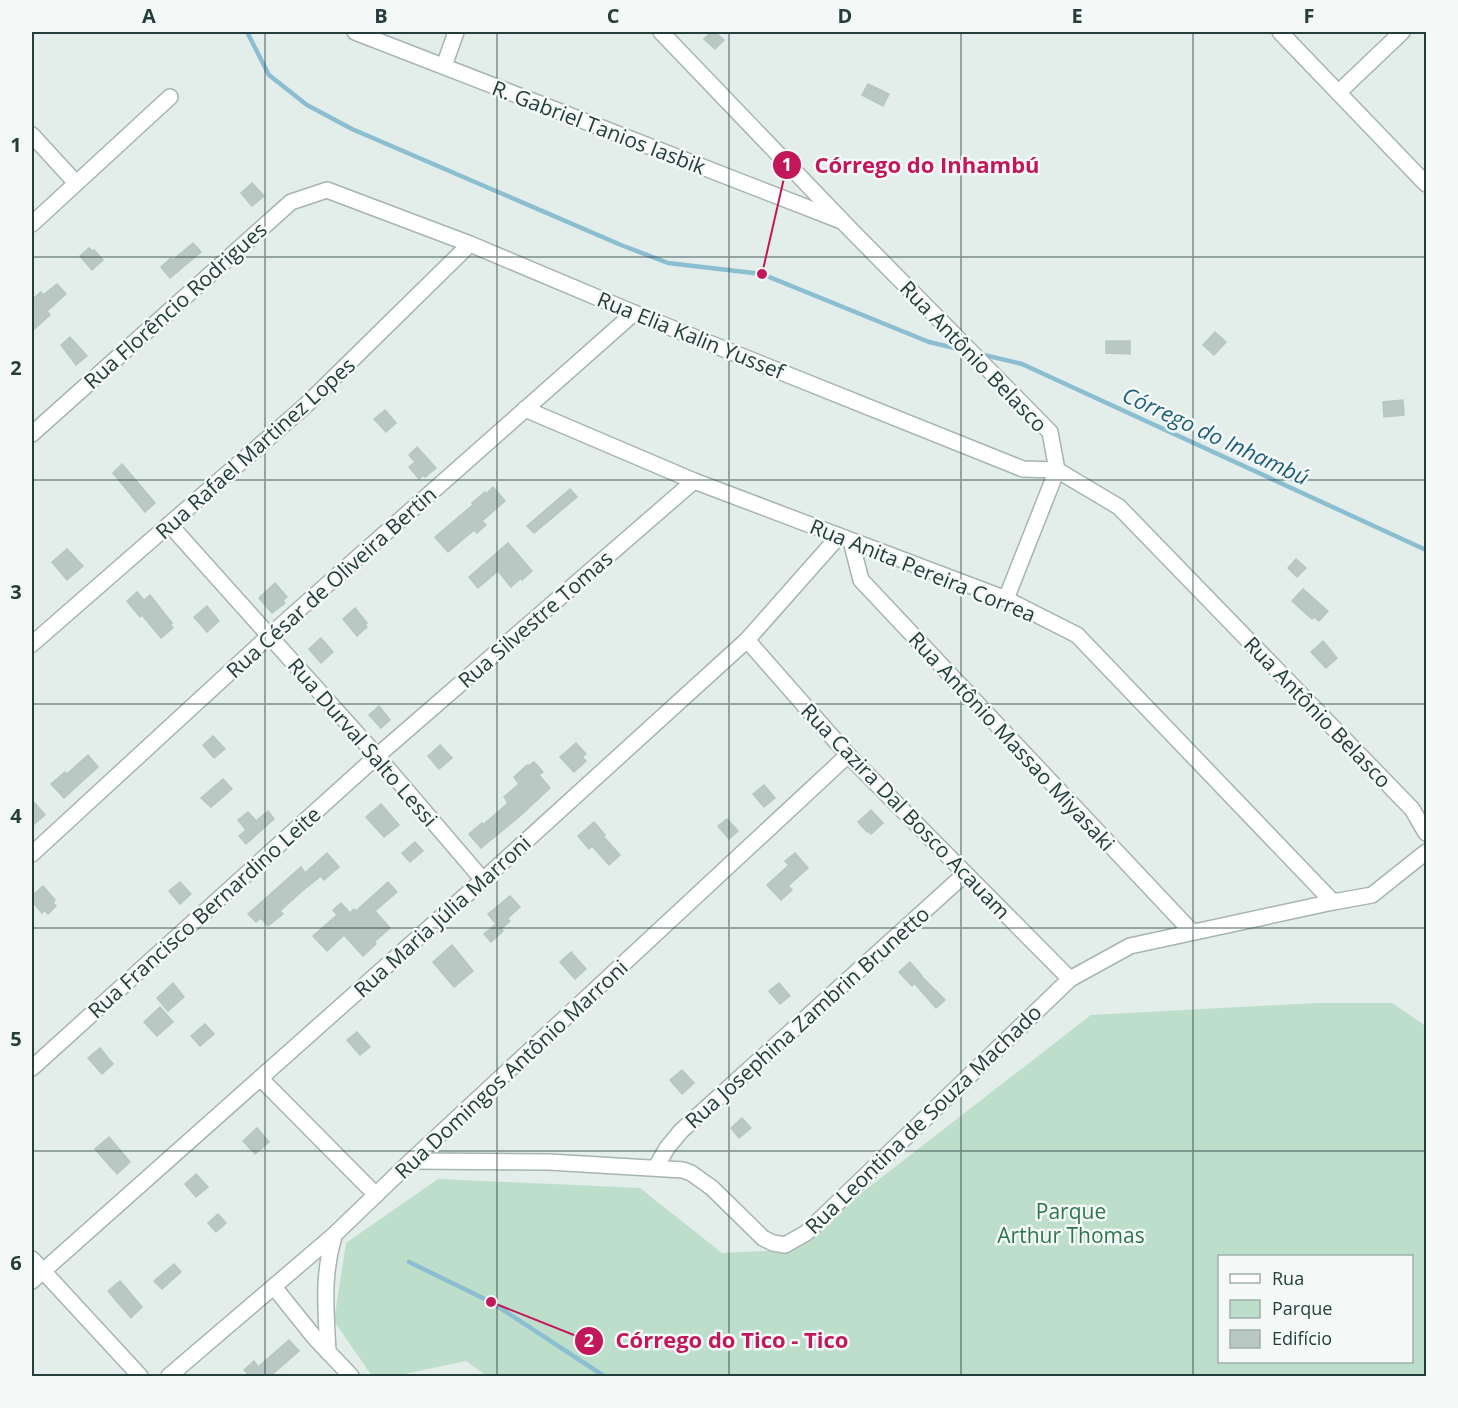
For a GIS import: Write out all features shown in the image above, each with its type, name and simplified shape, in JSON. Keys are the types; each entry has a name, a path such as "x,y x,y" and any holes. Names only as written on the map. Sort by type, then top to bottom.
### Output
{"street":[{"name":"R. Gabriel Tanios Iasbik","path":"355,32 846,225"},
{"path":"444,66 456,32"},
{"name":"Rua Antônio Belasco","path":"661,32 846,225 1050,432 1057,470 1119,507 1412,809 1426,833"},
{"path":"1280,32 1426,184"},
{"path":"1339,92 1402,32"},
{"path":"32,224 170,97"},
{"path":"32,135 76,183"},
{"name":"Rua Elia Kalin Yussef","path":"327,190 470,244 634,313 1023,469 1057,470"},
{"name":"Rua Florêncio Rodrigues","path":"32,434 291,202 327,190"},
{"name":"Rua Rafael Martinez Lopes","path":"32,644 305,406 470,244"},
{"name":"Rua César de Oliveira Bertin","path":"32,854 269,636 634,313"},
{"name":"Rua Anita Pereira Correa","path":"525,409 694,481 1006,599 1077,635 1333,902"},
{"path":"1006,599 1057,470"},
{"name":"Rua Silvestre Tomas","path":"377,756 694,481"},
{"name":"Rua Durval Salto Lessi","path":"170,525 377,756 483,880"},
{"name":"Rua Maria Júlia Marroni","path":"37,1276 483,880 747,640 845,538"},
{"name":"Rua Antônio Massao Miyasaki","path":"845,538 861,580 1191,932"},
{"name":"Rua Cazira Dal Bosco Acauam","path":"747,640 848,755 1070,979"},
{"name":"Rua Domingos Antônio Marroni","path":"168,1377 334,1235 848,755"},
{"name":"Rua Francisco Bernardino Leite","path":"32,1068 377,756"},
{"name":"Rua Leontina de Souza Machado","path":"411,1161 549,1162 675,1168 691,1173 712,1188 763,1238 784,1245 806,1233 1070,979 1130,946 1372,895 1426,852"},
{"name":"Rua Josephina Zambrin Brunetto","path":"656,1167 667,1148 681,1131 965,874"},
{"path":"261,1078 376,1195"},
{"path":"328,1352 326,1272 334,1235"},
{"path":"32,1259 37,1276 140,1377"},
{"path":"274,1287 315,1338 351,1377"}],"green space":[{"name":"Parque Arthur Thomas","path":"1316,1003 1392,1003 1426,1026 1426,1376 487,1376 466,1361 395,1376 372,1376 334,1321 346,1243 438,1179 640,1188 722,1253 788,1250 1091,1015"}],"building":[{"path":"711,32 715,32 724,40 715,49 704,39"},
{"path":"868,84 889,94 883,106 862,95"},
{"path":"252,183 264,196 252,206 241,193"},
{"path":"193,243 201,252 170,278 161,267"},
{"path":"89,248 103,260 92,270 80,256"},
{"path":"57,284 66,294 47,311 50,315 32,331 32,300 41,292 43,295"},
{"path":"1215,332 1226,342 1214,355 1203,345"},
{"path":"70,337 87,356 76,365 61,345"},
{"path":"1106,341 1130,341 1130,354 1106,353"},
{"path":"1403,400 1404,415 1384,417 1383,402"},
{"path":"385,410 396,423 386,432 374,419"},
{"path":"417,447 436,468 419,479 409,467 415,462 409,455"},
{"path":"122,464 155,503 145,512 113,473"},
{"path":"493,487 505,501 482,521 486,525 477,533 474,530 448,552 435,537"},
{"path":"570,489 577,497 534,533 527,526"},
{"path":"508,543 532,571 511,587 498,571 478,588 469,577"},
{"path":"67,549 83,566 67,580 52,562"},
{"path":"1296,559 1306,568 1297,577 1288,568"},
{"path":"275,583 287,597 283,600 285,603 272,613 259,598"},
{"path":"1303,589 1328,611 1319,621 1314,617 1312,619 1292,601"},
{"path":"137,592 144,600 150,595 172,623 170,624 173,628 161,638 127,601"},
{"path":"207,606 219,621 207,632 194,617"},
{"path":"355,608 367,623 365,624 367,627 357,636 343,619"},
{"path":"321,638 333,652 321,663 309,649"},
{"path":"1323,641 1337,658 1326,668 1311,652"},
{"path":"379,706 390,720 381,728 369,715"},
{"path":"213,736 225,749 214,758 203,745"},
{"path":"576,743 586,754 582,757 586,761 574,772 560,757"},
{"path":"440,745 452,758 439,769 428,756"},
{"path":"88,755 98,767 64,798 51,784 65,772 67,774"},
{"path":"534,762 543,772 539,775 550,788 481,848 469,834 508,803 504,797 519,784 514,777"},
{"path":"223,779 232,789 211,807 201,798"},
{"path":"764,785 775,798 764,807 753,794"},
{"path":"32,800 45,815 32,826"},
{"path":"381,804 399,825 384,837 366,817"},
{"path":"871,810 883,823 871,834 858,822"},
{"path":"268,811 274,819 246,844 239,836 246,830 238,820 248,812 256,821"},
{"path":"727,819 738,831 729,839 718,826"},
{"path":"594,822 620,855 609,865 592,846 589,849 578,836"},
{"path":"415,842 423,851 410,862 402,853"},
{"path":"327,853 339,867 324,880 321,876 302,891 280,911 283,914 268,926 261,918 256,922 248,914 301,867 305,873"},
{"path":"795,853 808,868 788,886 792,890 781,900 767,885 789,865 785,861"},
{"path":"180,882 191,894 180,904 169,891"},
{"path":"388,882 397,892 375,911 390,928 363,956 344,935 327,951 313,936 337,915 333,910 341,903 350,913 354,909 356,911"},
{"path":"43,886 55,900 53,903 56,906 48,914 44,910 42,913 32,901 32,896"},
{"path":"510,896 520,907 507,919 510,921 491,942 484,934 496,924 488,914"},
{"path":"452,945 473,971 454,987 433,962"},
{"path":"571,952 586,969 575,979 560,962"},
{"path":"910,962 922,976 912,986 899,972"},
{"path":"922,977 945,1000 936,1008 915,984"},
{"path":"173,983 184,997 168,1011 157,998"},
{"path":"779,983 790,996 780,1004 769,991"},
{"path":"160,1007 173,1022 157,1036 144,1022"},
{"path":"205,1024 214,1034 200,1046 191,1036"},
{"path":"357,1032 370,1047 360,1055 347,1040"},
{"path":"100,1048 113,1064 102,1074 88,1058"},
{"path":"682,1070 694,1083 682,1094 670,1080"},
{"path":"742,1118 751,1128 739,1138 731,1128"},
{"path":"257,1128 269,1142 255,1154 243,1141"},
{"path":"109,1137 130,1162 117,1174 95,1149"},
{"path":"196,1174 208,1187 196,1197 185,1184"},
{"path":"218,1214 226,1223 216,1232 208,1223"},
{"path":"174,1264 181,1272 162,1289 154,1281"},
{"path":"120,1281 142,1307 131,1318 108,1291"},
{"path":"289,1340 299,1351 269,1377 247,1377 249,1375 244,1370 254,1361 258,1367"}],"waterway":[{"name":"Córrego do Inhambú","path":"247,32 269,75 307,105 352,129 668,263 762,274 929,342 963,350"},
{"name":"Córrego do Inhambú","path":"980,354 1022,364 1426,550"},
{"path":"409,1262 491,1302 604,1376"}],"place":[{"name":"Córrego do Inhambú","path":"762,274"},
{"name":"Córrego do Tico - Tico","path":"491,1302"}]}
